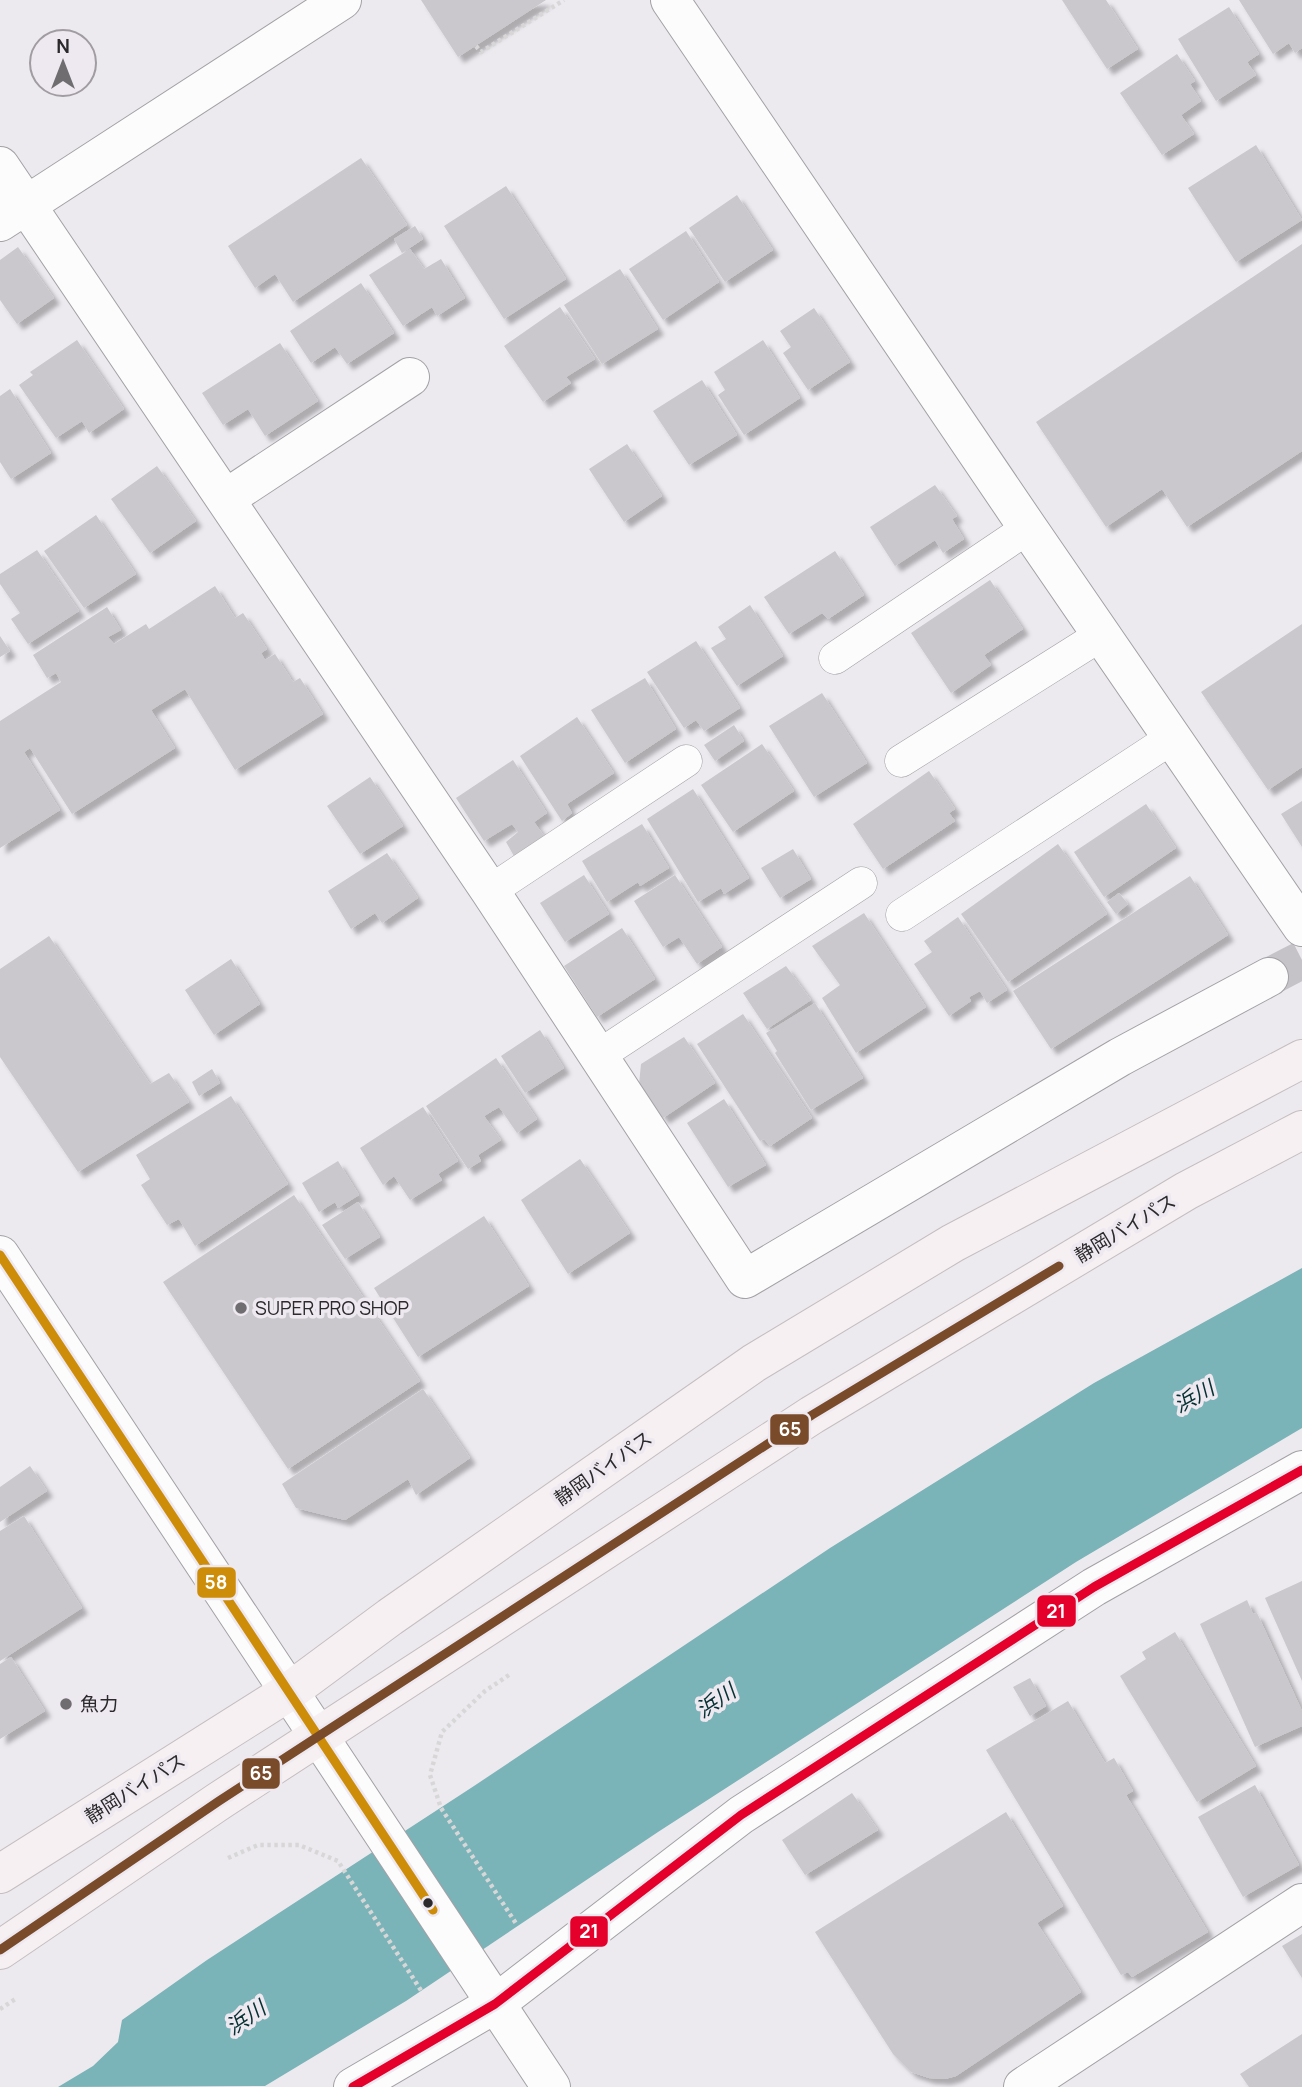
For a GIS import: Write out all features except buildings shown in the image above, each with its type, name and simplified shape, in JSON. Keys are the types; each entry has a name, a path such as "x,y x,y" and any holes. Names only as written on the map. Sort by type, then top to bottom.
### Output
{"highway":[{"name":"静岡バイパス","path":"0,1874 290,1690 754,1363 953,1243 1302,1059"},
{"name":"静岡バイパス","path":"0,1950 219,1801 812,1415 1186,1191 1302,1130"}],"street":[{"path":"13,214 342,0"},
{"path":"670,0 1101,635 1301,924"},
{"path":"0,166 13,214 225,499 490,891 745,1279 1120,1056 1269,977"},
{"path":"225,499 410,377"},
{"path":"0,1255 551,2087"},
{"path":"353,2087 491,1999 741,1815 1094,1587 1302,1470"},
{"path":"1023,2087 1302,1903"}],"lane":[{"path":"835,658 1028,528"},
{"path":"901,761 1101,635"},
{"path":"902,915 1172,738"},
{"path":"490,891 685,761"},
{"path":"598,1056 861,883"}],"path":[{"path":"476,46 481,52 564,0"},
{"path":"430,1775 441,1808 517,1925"},
{"path":"219,1861 258,1845 299,1845 338,1861 428,2001"},
{"path":"0,2009 23,1993"}],"water":[{"name":"浜川","path":"1302,1268 1302,1428 1076,1562 658,1832 406,2001 265,2086 58,2087 93,2066 118,2042 122,2020 207,1960 474,1786 830,1548 1094,1383"}],"tunnel":[{"path":"1269,977 1302,960"}],"transit line":[{"name":"58","path":"0,1255 433,1910"},
{"name":"65","path":"0,1950 219,1801 812,1415 1059,1266"},
{"name":"21","path":"353,2087 495,2004 741,1815 1094,1587 1302,1470"}],"place":[{"name":"SUPER PRO SHOP","path":"241,1308"},
{"name":"魚力","path":"66,1704"}]}
